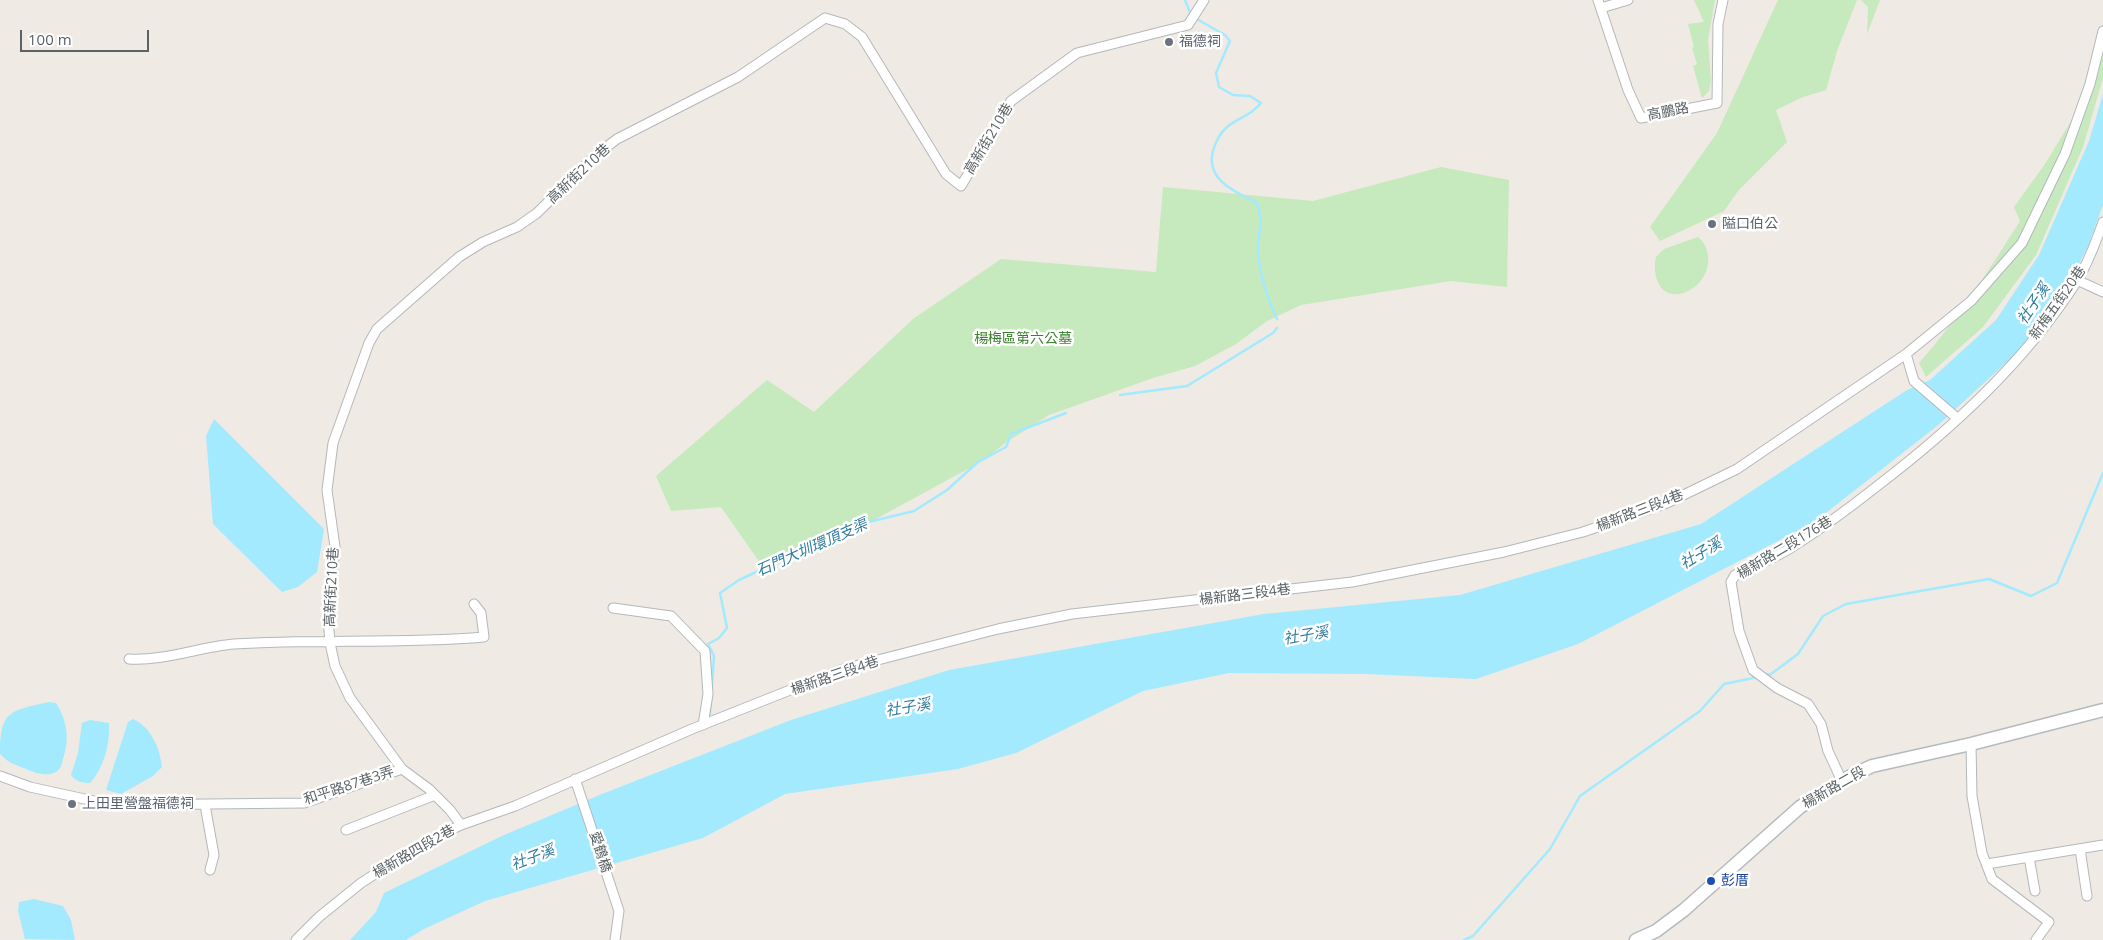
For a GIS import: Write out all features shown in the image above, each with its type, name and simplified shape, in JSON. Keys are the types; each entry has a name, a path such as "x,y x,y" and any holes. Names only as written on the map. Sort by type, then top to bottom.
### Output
{"main road":[{"name":"楊新路二段","path":"1636,940 1656,936 1784,820 1842,781 1872,766 1971,744 2103,710"}],"street":[{"name":"高新街210巷","path":"461,825 435,795 402,769 350,698 335,666 330,643 328,617 335,547 327,490 333,443 372,335 381,325 459,257 483,242 517,227 537,213 597,154 617,139 738,77 826,18 834,19 851,27 862,37 946,174 961,186 1011,101 1077,53 1188,25 1204,0"},
{"path":"1600,4 1628,0"},
{"name":"高鵬路","path":"1600,4 1628,90 1640,118 1717,103 1718,24 1723,0"},
{"name":"楊新路三段4巷","path":"575,779 703,725 843,670 998,629 1072,614 1352,582 1504,552 1583,532 1667,503 1737,469 1906,354 1971,301 2022,243 2065,154 2090,84 2103,31"},
{"name":"新梅五街20巷","path":"1956,418 2022,354 2077,280 2103,222"},
{"path":"2077,280 2103,292"},
{"path":"1906,354 1914,380 1956,418"},
{"name":"楊新路二段176巷","path":"1842,781 1828,751 1821,724 1808,704 1777,688 1753,670 1739,631 1731,582 1735,576 1787,550 1847,511 1934,442 1956,418"},
{"path":"129,659 147,660 233,644 436,641 484,637 481,613 474,604"},
{"path":"613,608 671,616 705,651 708,694 703,725"},
{"path":"1971,744 1972,796 1982,853 1992,879 2049,922 2036,940"},
{"name":"和平路87巷3弄","path":"0,776 30,787 112,805 205,805 304,803 402,769"},
{"name":"愛鶴橋","path":"575,779 619,911 615,940"},
{"name":"楊新路四段2巷","path":"296,940 361,883 424,843 461,825 515,806 575,779"},
{"path":"346,830 435,795"},
{"path":"205,805 214,854 210,870"},
{"path":"1987,864 2103,845"},
{"path":"2080,849 2087,896"},
{"path":"2029,857 2035,891"}],"green space":[{"path":"1694,0 1715,0 1708,40 1711,81 1709,91 1702,98 1693,66 1697,64 1688,24 1704,22"},
{"path":"1778,0 1857,0 1837,51 1826,90 1803,97 1776,110 1787,142 1738,191 1724,211 1660,241 1650,227 1717,133"},
{"path":"1861,0 1880,0 1867,34 1868,7"},
{"path":"2103,42 2103,78 2083,147 2036,255 1983,327 1926,377 1919,363 1960,312 2020,221 2014,207 2045,164 2092,87"},
{"name":"楊梅區第六公墓","path":"1441,167 1509,180 1507,287 1451,281 1301,305 1267,321 1236,344 1195,366 1153,378 1049,415 1005,443 986,459 863,526 765,570 721,507 671,511 656,476 767,380 814,412 913,319 1001,259 1156,272 1163,187 1313,201"},
{"path":"1698,237 1707,250 1708,257 1708,265 1702,279 1690,290 1681,294 1666,292 1658,282 1655,266 1656,257 1664,249"}],"water":[{"path":"2103,94 2103,205 2088,246 2071,280 2020,350 1937,426 1813,523 1578,644 1476,679 1366,674 1229,673 1143,691 1016,753 958,769 785,794 703,838 485,901 424,929 406,940 350,940 376,912 384,893 504,835 602,794 791,720 949,670 1264,614 1460,595 1701,524 1907,390 1930,380 1996,320 2039,255 2089,141"},
{"path":"214,419 324,529 317,572 298,587 282,592 213,524 206,436"},
{"path":"49,702 56,703 65,723 67,737 65,752 59,769 52,773 37,773 6,760 0,754 2,729 5,721 16,711"},
{"path":"133,719 145,727 154,739 162,767 153,776 121,794 106,790 128,722"},
{"path":"90,720 109,723 109,731 105,755 99,770 90,783 85,783 80,782 71,775 78,753 82,723"},
{"path":"34,899 63,906 71,920 75,940 25,939 18,911 19,902"}],"waterway":[{"name":"石門大圳環頂支渠","path":"1185,0 1191,15"},
{"name":"石門大圳環頂支渠","path":"1195,18 1225,35 1230,41 1216,73 1219,87 1233,95 1250,96 1261,103 1253,111 1230,124 1224,130 1215,145 1212,161 1214,170 1224,184 1257,203 1261,224 1258,246 1260,270 1267,295 1277,319"},
{"name":"石門大圳環頂支渠","path":"1120,395 1187,386 1273,333 1277,328"},
{"name":"石門大圳環頂支渠","path":"710,714 714,656 708,644 719,638 727,628 720,593 739,580 856,525 914,511 947,490 978,462 1006,447 1011,434 1066,413"},
{"name":"社子溪","path":"1763,675 1771,674 1798,654 1823,616 1846,604 1989,579 2031,596 2057,583 2103,473"},
{"name":"社子溪","path":"1464,940 1473,936 1550,849 1580,796 1700,711 1724,684 1758,677"}],"place":[{"name":"福德祠","path":"1169,42"},
{"name":"隘口伯公","path":"1712,224"},
{"name":"上田里營盤福德祠","path":"72,804"},
{"name":"彭厝","path":"1711,881"}]}
